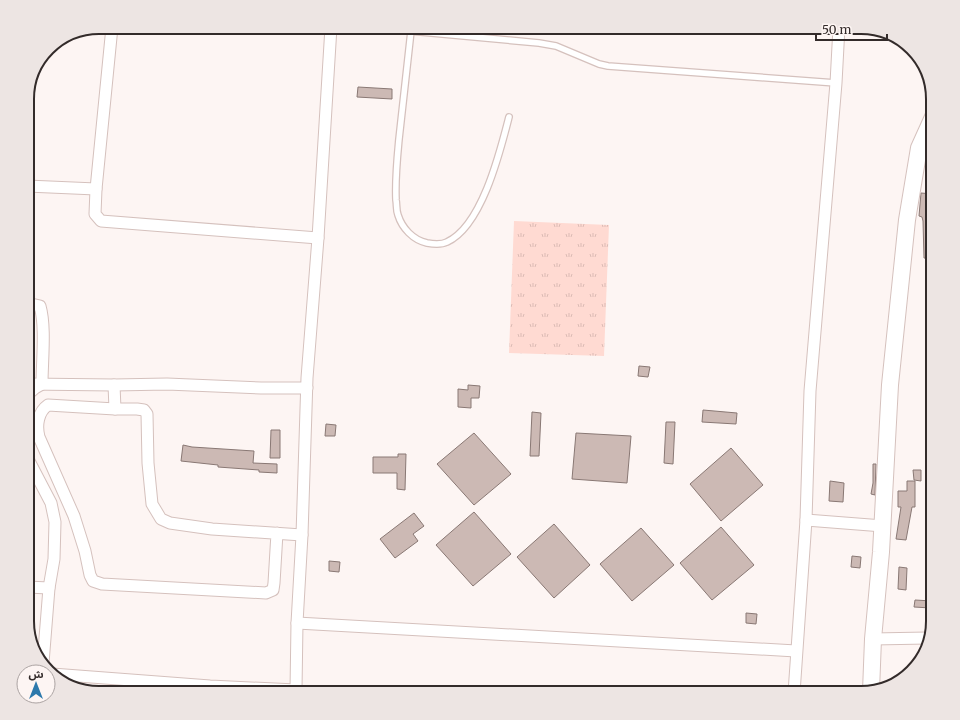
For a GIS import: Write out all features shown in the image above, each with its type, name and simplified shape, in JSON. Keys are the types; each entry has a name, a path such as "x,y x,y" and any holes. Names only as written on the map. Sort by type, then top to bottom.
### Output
{"street":[{"path":"111,34 96,189 95,214 101,221 318,238"},
{"path":"296,686 297,622 302,535 307,388 332,34"},
{"path":"794,686 806,520 810,391 836,83 839,34"},
{"path":"871,685 890,385 907,220 919,148 926,132"},
{"path":"34,186 96,189"},
{"path":"34,305 40,306 42,313 42,384"},
{"path":"34,384 114,386 167,384 261,388 307,388"},
{"path":"34,389 42,384"},
{"path":"114,386 115,409"},
{"path":"277,533 273,590 266,593 102,584 93,581 74,516 39,437 38,424 41,412 48,405 144,410 147,414 148,463 152,504 161,519 170,523 212,529 277,533 302,535"},
{"path":"34,471 51,503 55,522 54,559 49,588 44,654"},
{"path":"806,520 882,526"},
{"path":"34,587 49,588"},
{"path":"297,622 796,651"},
{"path":"874,639 924,638"},
{"path":"63,675 204,686"}],"lane":[{"path":"411,34 395,178 397,213 401,224 408,232 421,242 434,244 446,243 456,237 467,226 486,191 495,168 509,117"},
{"path":"446,34 539,42 556,46 599,64 608,66 836,83"}],"green space":[{"path":"514,221 609,225 604,356 509,353"}],"building":[{"path":"358,87 392,89 392,99 357,97"},
{"path":"921,193 926,193 926,258 924,258 923,221 922,217 919,216"},
{"path":"639,366 650,367 648,377 638,376"},
{"path":"468,385 480,386 479,398 471,398 471,408 458,407 458,389 468,390"},
{"path":"703,410 737,413 736,424 702,422"},
{"path":"532,412 541,413 539,456 530,456"},
{"path":"666,422 675,422 673,464 664,463"},
{"path":"326,424 336,425 335,436 325,436"},
{"path":"271,430 280,430 280,458 270,458"},
{"path":"474,433 511,474 474,505 437,464"},
{"path":"576,433 631,436 627,483 572,479"},
{"path":"183,445 192,447 254,451 253,463 277,464 277,473 218,467 218,465 181,461"},
{"path":"731,448 763,485 721,521 690,484"},
{"path":"398,454 406,454 405,490 397,489 397,473 373,473 373,457 398,457"},
{"path":"873,464 876,464 875,495 871,494 873,483"},
{"path":"913,470 921,470 921,481 914,480"},
{"path":"830,481 844,483 843,502 829,501"},
{"path":"907,481 915,481 915,507 912,507 906,540 896,539 901,507 898,507 898,491 907,491"},
{"path":"474,512 511,554 473,586 436,545"},
{"path":"414,513 424,526 413,534 418,541 395,558 380,539"},
{"path":"554,524 590,565 554,598 517,557"},
{"path":"721,527 754,565 712,600 680,563"},
{"path":"641,528 674,565 632,601 600,564"},
{"path":"852,556 861,557 860,568 851,567"},
{"path":"329,561 340,562 339,572 329,571"},
{"path":"899,567 907,568 906,590 898,589"},
{"path":"915,600 926,601 926,608 914,607"},
{"path":"746,613 757,614 756,624 746,623"}]}
